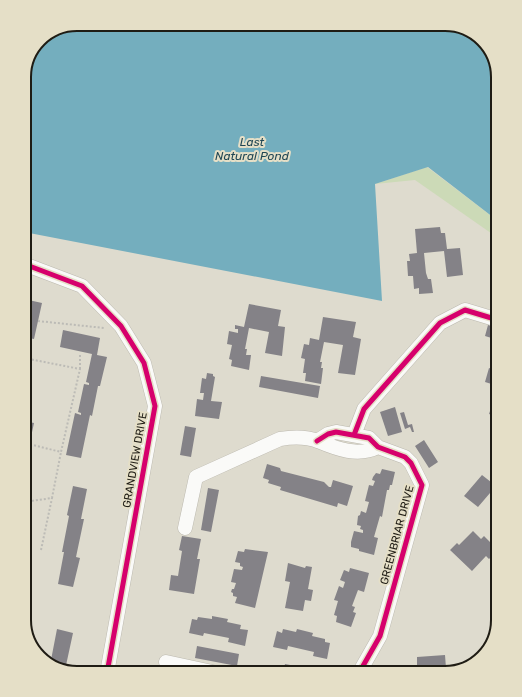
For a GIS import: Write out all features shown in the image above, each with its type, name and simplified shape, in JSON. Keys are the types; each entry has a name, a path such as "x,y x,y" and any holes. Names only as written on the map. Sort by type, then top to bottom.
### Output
{"street":[{"name":"GRANDVIEW DRIVE","path":"31,267 82,286 124,330 144,363 155,406 107,666"},
{"path":"354,435 364,409 440,323 465,310 491,318"},
{"name":"GREENBRIAR DRIVE","path":"317,441 336,432 369,438 378,447 405,457 411,464 422,485 380,636 363,666"},
{"path":"185,528 196,477 280,439 292,437 317,441 334,448 348,451 371,450 378,447"},
{"path":"166,662 185,666"}],"path":[{"path":"38,321 124,330"},
{"path":"41,550 80,369 80,354"},
{"path":"31,359 80,369"},
{"path":"33,444 61,452"},
{"path":"31,501 52,498"}],"green space":[{"path":"427,167 491,216 491,233 415,180 375,184"}],"water":[{"name":"Last Natural Pond","path":"77,31 448,31 468,37 475,42 483,51 491,71 491,216 428,167 375,184 382,301 31,233 31,74 35,59 44,44 59,35"}],"building":[{"path":"440,227 441,233 445,233 447,249 460,248 463,275 447,277 444,251 424,253 426,273 428,279 431,279 433,293 419,294 419,288 414,289 413,276 408,276 407,261 410,261 409,254 417,253 415,229"},
{"path":"31,301 42,303 34,339 31,338"},
{"path":"249,304 281,310 278,326 285,327 282,356 265,353 269,332 249,328 245,349 247,349 246,355 251,355 249,370 231,366 232,360 229,359 232,345 227,344 229,331 238,333 238,329 235,329 235,325 244,327"},
{"path":"323,317 356,322 353,337 361,339 355,375 338,373 343,345 324,342 320,362 322,362 321,368 323,368 321,384 305,381 306,373 303,373 305,359 301,358 304,344 309,345 310,338 319,340"},
{"path":"488,325 491,326 491,338 485,336"},
{"path":"63,330 100,338 97,355 107,357 100,386 98,386 92,416 90,415 81,458 66,455 75,413 81,415 81,413 78,412 84,384 89,385 89,383 86,382 92,354 60,347"},
{"path":"489,368 491,369 491,384 485,382"},
{"path":"207,373 213,374 215,377 211,401 222,402 219,419 195,416 197,399 203,400 204,393 200,393 202,378 206,379"},
{"path":"261,376 320,386 318,398 259,387"},
{"path":"395,407 402,432 388,436 380,412"},
{"path":"404,412 408,425 412,424 414,432 412,432 410,427 405,429 400,413"},
{"path":"31,422 34,423 31,437"},
{"path":"185,426 196,428 191,457 180,455"},
{"path":"424,440 438,462 429,468 415,446"},
{"path":"267,464 280,468 281,471 324,482 329,487 331,487 333,480 353,486 347,506 338,503 337,507 280,490 281,487 268,483 269,480 263,478"},
{"path":"382,469 395,472 392,485 390,485 389,490 387,490 382,517 380,516 374,537 378,538 374,555 351,547 351,542 354,531 363,533 363,530 360,529 361,526 357,525 358,516 360,515 361,511 366,513 369,502 365,501 369,485 373,486 375,481 372,480 373,477 376,473 380,474"},
{"path":"482,475 491,482 491,492 478,507 464,496"},
{"path":"73,486 87,489 81,519 84,519 76,557 80,558 73,587 58,584 69,516 67,515"},
{"path":"208,488 219,490 211,532 201,530"},
{"path":"473,531 481,539 484,536 491,543 491,557 489,559 486,556 472,571 450,550 457,543 459,545"},
{"path":"182,536 201,539 197,559 200,559 194,594 169,590 171,575 178,576 182,551 179,550"},
{"path":"245,549 268,552 255,608 235,603 237,597 233,596 233,593 231,592 236,583 231,582 234,569 242,570 243,567 240,566 240,563 235,562 238,551 244,552"},
{"path":"288,563 305,568 306,566 312,567 308,589 313,590 311,601 305,600 303,611 285,608 290,582 285,581"},
{"path":"350,568 369,573 364,592 358,590 352,606 355,607 353,612 356,613 351,627 336,622 337,616 334,615 338,601 334,600 339,586 343,588 345,582 340,580 344,570 349,572"},
{"path":"212,616 228,619 227,622 241,625 240,629 248,630 245,646 228,642 229,638 204,633 203,636 189,633 192,619 197,620 198,617 212,619"},
{"path":"57,629 73,633 66,664 51,658"},
{"path":"283,629 296,632 297,629 313,633 312,636 325,639 325,642 330,643 327,659 313,656 314,652 288,646 287,650 273,647 277,631 282,633"},
{"path":"197,646 239,654 237,666 195,658"},
{"path":"445,655 446,666 417,666 417,657"},
{"path":"285,664 295,666 285,666"}],"cycle path":[{"path":"31,267 82,286 121,326 144,363 155,406 108,666"},
{"path":"354,435 364,409 440,323 465,310 491,318"},
{"path":"317,441 328,434 336,432 369,438 378,447 405,457 411,463 422,485 380,636 363,666"}]}
